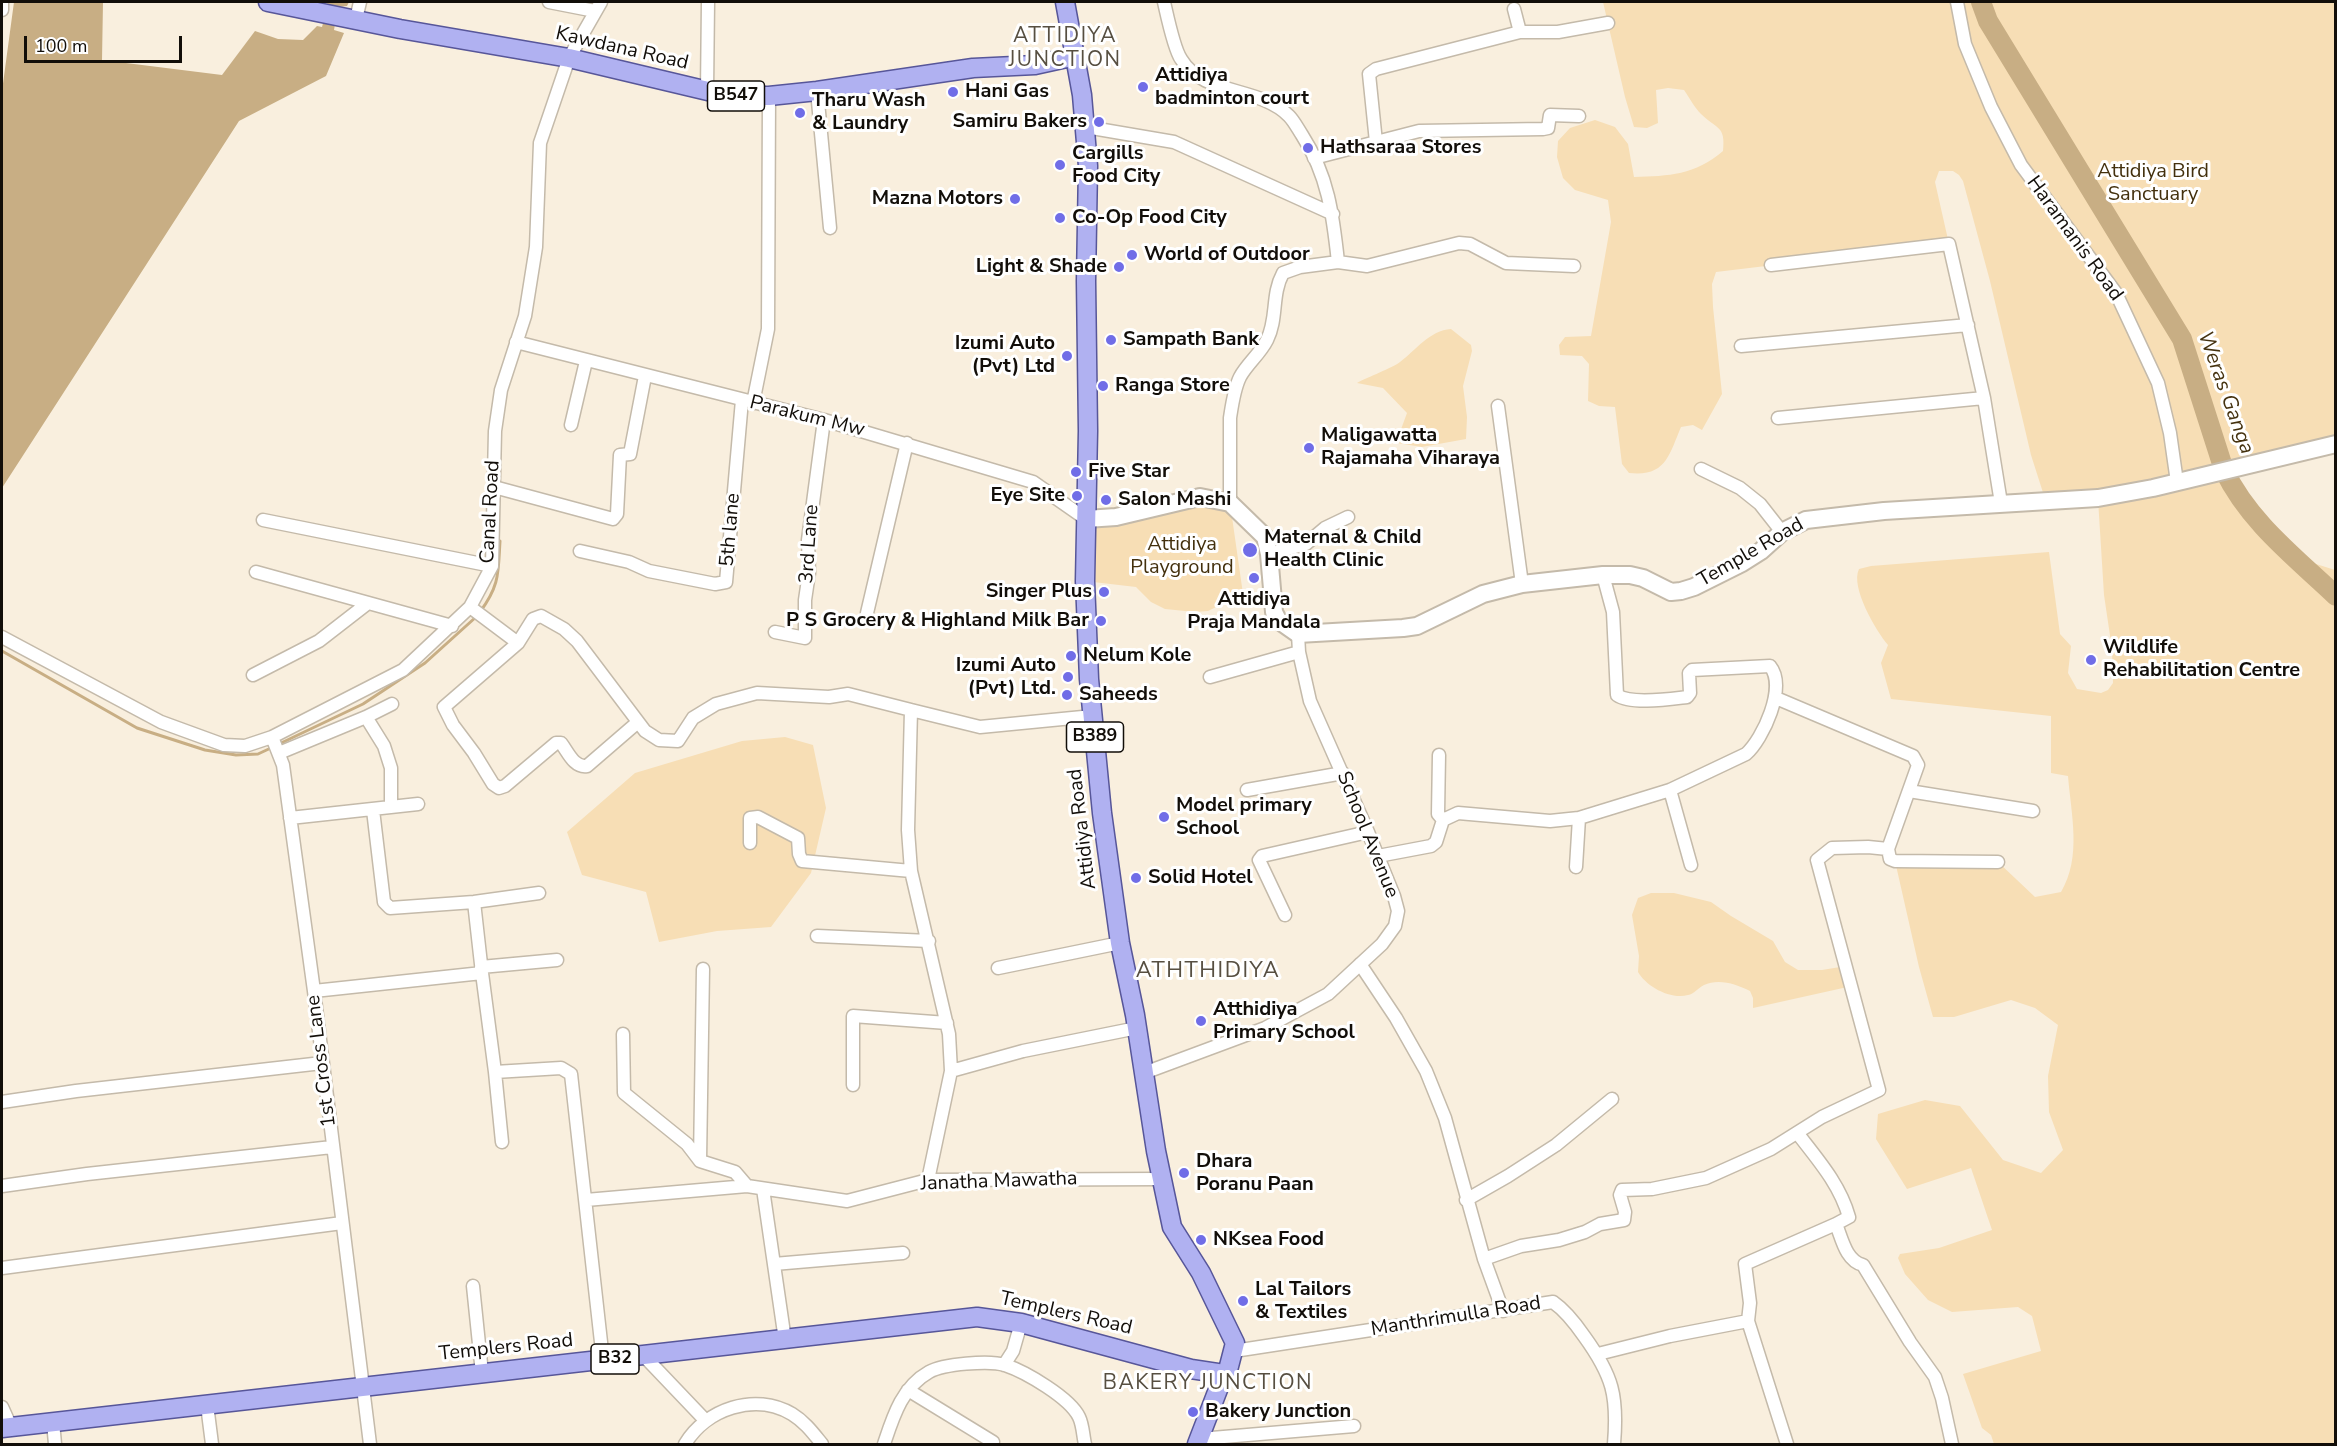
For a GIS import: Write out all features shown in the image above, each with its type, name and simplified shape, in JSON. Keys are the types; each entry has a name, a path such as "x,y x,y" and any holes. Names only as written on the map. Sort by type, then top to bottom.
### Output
{"main road":[{"name":"Kawdana Road","path":"276,2 320,12 352,12 400,29 569,58 729,96 769,96 817,91 973,68 1035,65 1076,56"},
{"name":"Attidiya Road","path":"1065,2 1076,56 1086,127 1089,207 1087,640 1102,813 1120,943 1137,1028 1156,1151 1172,1227 1202,1273 1235,1343 1234,1351"},
{"name":"Templers Road","path":"6,1427 977,1317 1021,1323 1191,1370 1224,1374"},
{"path":"1198,1442 1234,1351"}],"street":[{"path":"2,2 2,10"},
{"path":"549,2 598,7"},
{"path":"707,91 708,2"},
{"path":"1164,2 1180,59 1205,81 1260,97 1290,116 1314,158 1327,188 1333,214 1338,262"},
{"name":"Haramanis Road","path":"1957,2 1965,44 1991,107 2021,165 2116,293 2158,383 2182,481"},
{"name":"Canal Road","path":"2,638 161,722 224,745 276,745 403,670 452,626 475,611 492,566 495,431 501,390 525,316 536,247 540,143 569,58 598,7"},
{"path":"1514,9 1520,32"},
{"path":"1376,142 1369,74 1376,69 1520,32 1558,32 1608,22"},
{"path":"817,91 830,228"},
{"path":"748,401 768,329 769,96"},
{"path":"1314,158 1419,131 1543,129 1548,128 1550,115 1578,116"},
{"path":"1086,127 1174,142 1333,214"},
{"path":"1230,503 1232,404 1239,378 1267,341 1272,326 1276,286 1283,273 1300,267 1338,262 1367,266 1459,243 1470,244 1506,263 1574,266"},
{"path":"1771,265 1949,244 1984,398 2001,503"},
{"path":"1741,346 1968,325"},
{"name":"Parakum Mw","path":"516,342 824,420 1033,482 1086,519"},
{"path":"571,425 585,361"},
{"path":"494,487 613,519 617,514 620,455 630,454 645,376"},
{"path":"1778,418 1984,398"},
{"name":"5th lane","path":"580,552 715,584 726,582 748,401"},
{"path":"1498,406 1522,584"},
{"name":"3rd Lane","path":"775,632 805,638 808,540 824,420"},
{"path":"867,613 907,443"},
{"name":"Temple Road","path":"1298,634 1417,626 1483,594 1522,584 1603,575 1630,575 1671,592 1681,591 1742,563 1761,552 1782,532 1806,520 2001,503 2098,498 2182,481 2336,444"},
{"path":"1701,469 1740,488 1760,504 1782,532"},
{"path":"1086,519 1116,517 1200,497 1230,503 1265,537 1269,554 1274,612 1278,620 1298,634"},
{"path":"1269,554 1306,544 1324,528 1348,517"},
{"path":"264,520 492,566"},
{"path":"256,572 452,626"},
{"path":"1378,856 1431,846 1436,842 1443,820 1458,813 1550,821 1579,819 1670,790 1746,754 1754,747 1776,698 1776,681 1770,666 1692,670 1689,672 1690,693 1687,697 1624,700 1617,695 1613,612 1603,575"},
{"path":"253,675 319,641 368,603"},
{"path":"475,611 518,643"},
{"path":"638,722 587,766 582,767 575,763 561,743 556,743 505,786 499,788 493,784 453,725 444,707 518,643 533,619 541,616 564,629 577,641 645,731 659,740 678,741 693,718 716,704 757,693 829,697 848,694 980,727 1093,716"},
{"name":"School Avenue","path":"1144,1073 1265,1028 1328,994 1382,944 1395,926 1398,911 1378,856 1310,701 1299,652 1298,634"},
{"path":"1210,677 1299,652"},
{"path":"1776,698 1914,756 1918,765 1888,849 1889,856 1895,861 1998,862"},
{"path":"276,745 366,717 392,704"},
{"path":"911,710 908,830 910,871 947,1023 951,1071 928,1180"},
{"path":"366,717 384,746 391,768 391,807"},
{"name":"1st Cross Lane","path":"276,745 290,819 314,991 370,1444"},
{"path":"1439,755 1438,814 1443,820"},
{"path":"1246,790 1342,773"},
{"path":"1670,790 1691,865"},
{"path":"1909,791 2033,811"},
{"path":"290,819 418,804"},
{"path":"373,810 384,902 390,908 474,902 539,893"},
{"path":"750,843 750,818 758,818 798,838 802,861 910,871"},
{"path":"1576,867 1579,819"},
{"path":"1285,915 1259,860 1262,856 1368,832"},
{"path":"1484,1259 1521,1246 1559,1240 1585,1232 1600,1224 1624,1220 1626,1212 1620,1195 1622,1190 1652,1189 1706,1178 1771,1149 1822,1118 1879,1090 1817,860 1832,848 1888,849"},
{"path":"474,902 502,1142"},
{"path":"817,936 928,941"},
{"path":"998,968 1120,943"},
{"path":"314,991 556,960"},
{"path":"1360,964 1396,1018 1426,1071 1445,1118 1466,1200 1503,1311"},
{"path":"700,1161 703,969"},
{"path":"853,1085 853,1016 947,1023"},
{"path":"951,1071 1023,1051 1137,1028"},
{"path":"623,1034 624,1093 687,1144 700,1161 735,1172 747,1186"},
{"path":"2,1102 76,1091 322,1063"},
{"path":"495,1072 561,1068 571,1074 603,1360"},
{"path":"1466,1200 1556,1145 1612,1099"},
{"path":"1787,1444 1748,1321 1750,1303 1745,1264 1849,1217 1842,1196 1829,1174 1798,1134"},
{"path":"2,1186 87,1174 332,1147"},
{"name":"Janatha Mawatha","path":"586,1200 747,1186 847,1201 928,1180 1163,1179"},
{"path":"763,1189 785,1340"},
{"path":"2,1268 342,1223"},
{"path":"1836,1224 1848,1253 1854,1262 1863,1265 1910,1342 1935,1377 1952,1444"},
{"path":"774,1264 903,1253"},
{"path":"473,1286 482,1373"},
{"name":"Manthrimulla Road","path":"1234,1351 1553,1302 1568,1315 1598,1354 1612,1382 1615,1399 1614,1444"},
{"path":"1598,1354 1670,1336 1748,1321"},
{"path":"1004,1365 1013,1351 1021,1323"},
{"path":"644,1356 705,1420"},
{"path":"884,1444 896,1410 908,1390 929,1372 971,1362 1004,1365 1054,1390 1079,1417 1085,1444"},
{"path":"908,1390 993,1442"},
{"path":"686,1444 705,1420 725,1409 747,1404 770,1406 791,1413 809,1427 822,1444"},
{"path":"207,1405 212,1444"},
{"path":"2,1407 6,1427"},
{"path":"53,1422 55,1444"},
{"path":"1198,1442 1354,1426"}],"green space":[{"name":"Attidiya Bird Sanctuary","path":"1603,2 2335,2 2335,444 2224,471 2254,519 2294,557 2335,570 2335,1444 1994,1444 1991,1435 1982,1428 1963,1374 2041,1351 2032,1316 2018,1307 1952,1312 1928,1300 1905,1274 1898,1258 1900,1254 1939,1248 1992,1230 1971,1168 1907,1189 1876,1139 1878,1114 1925,1100 1960,1106 2003,1160 2041,1173 2063,1150 2049,1112 2048,1076 2058,1025 2035,1008 2011,1000 1954,1017 1933,1017 1895,861 1998,862 2035,897 2061,892 2071,864 2074,835 2068,776 2051,773 2051,716 1891,699 1881,663 1888,645 1866,608 1857,577 1859,569 1871,566 2049,552 2060,634 2071,646 2068,673 2077,689 2101,693 2108,690 2113,683 2112,649 2104,595 2098,499 2046,502 2031,455 1990,281 1963,181 1953,171 1939,171 1935,182 1949,244 1716,272 1712,284 1713,307 1722,394 1702,430 1693,425 1681,427 1669,455 1659,468 1641,473 1629,473 1622,464 1615,407 1599,406 1588,401 1589,364 1582,356 1560,355 1559,345 1565,337 1591,336 1611,222 1608,200 1575,190 1563,178 1557,157 1558,141 1570,128 1595,120 1615,127 1628,144 1634,177 1670,175 1692,170 1723,151 1724,143 1719,128 1698,111 1684,90 1668,88 1656,90 1658,123 1647,128 1634,127"},
{"path":"1451,329 1471,345 1472,351 1463,386 1467,417 1466,439 1422,447 1391,442 1400,432 1407,413 1383,388 1357,383 1396,364 1436,333"},
{"name":"Attidiya Playground","path":"1230,503 1243,594 1208,611 1195,612 1165,609 1151,602 1136,587 1085,581 1086,519 1159,506"},
{"path":"785,737 813,745 826,808 811,873 771,927 717,931 659,942 646,892 582,875 567,832 635,773 742,741"},
{"path":"1651,893 1674,893 1711,902 1773,941 1785,962 1798,970 1822,970 1846,966 1852,986 1753,1008 1750,991 1727,983 1709,983 1690,994 1681,996 1659,991 1638,972 1639,956 1632,915 1638,898"}],"shaded area":[{"path":"14,2 103,2 102,60 222,75 255,31 278,39 303,40 317,26 322,27 328,4 323,2 349,2 347,6 338,7 334,30 344,33 326,76 239,121 2,488 2,91"}],"waterway":[{"name":"Weras Ganga","path":"1981,2 1988,21 2182,339 2224,470 2234,489 2274,538 2336,596"},
{"path":"480,612 495,586 500,541"},
{"path":"279,744 363,704 425,663 476,617"},
{"path":"2,651 137,728 205,750 236,755 258,754 273,747"}],"place":[{"name":"Attidiya badminton court","path":"1143,87"},
{"name":"Hani Gas","path":"953,92"},
{"name":"Tharu Wash & Laundry","path":"800,113"},
{"name":"Samiru Bakers","path":"1099,122"},
{"name":"Hathsaraa Stores","path":"1308,148"},
{"name":"Cargills Food City","path":"1060,165"},
{"name":"Mazna Motors","path":"1015,199"},
{"name":"Co-Op Food City","path":"1060,218"},
{"name":"World of Outdoor","path":"1132,255"},
{"name":"Light & Shade","path":"1119,267"},
{"name":"Sampath Bank","path":"1111,340"},
{"name":"Izumi Auto (Pvt) Ltd","path":"1067,356"},
{"name":"Ranga Store","path":"1103,386"},
{"name":"Maligawatta Rajamaha Viharaya","path":"1309,448"},
{"name":"Five Star","path":"1076,472"},
{"name":"Eye Site","path":"1077,496"},
{"name":"Salon Mashi","path":"1106,500"},
{"name":"Maternal & Child Health Clinic","path":"1250,550"},
{"name":"Attidiya Praja Mandala","path":"1254,578"},
{"name":"Singer Plus","path":"1104,592"},
{"name":"P S Grocery & Highland Milk Bar","path":"1101,621"},
{"name":"Nelum Kole","path":"1071,656"},
{"name":"Wildlife Rehabilitation Centre","path":"2091,660"},
{"name":"Izumi Auto (Pvt) Ltd.","path":"1068,677"},
{"name":"Saheeds","path":"1067,695"},
{"name":"Model primary School","path":"1164,817"},
{"name":"Solid Hotel","path":"1136,878"},
{"name":"Atthidiya Primary School","path":"1201,1021"},
{"name":"Dhara Poranu Paan","path":"1184,1173"},
{"name":"NKsea Food","path":"1201,1240"},
{"name":"Lal Tailors & Textiles","path":"1243,1301"},
{"name":"Bakery Junction","path":"1193,1412"}],"district":[{"name":"ATTIDIYA JUNCTION","path":"1065,49"},
{"name":"ATHTHIDIYA","path":"1208,972"},
{"name":"BAKERY JUNCTION","path":"1208,1384"}]}
